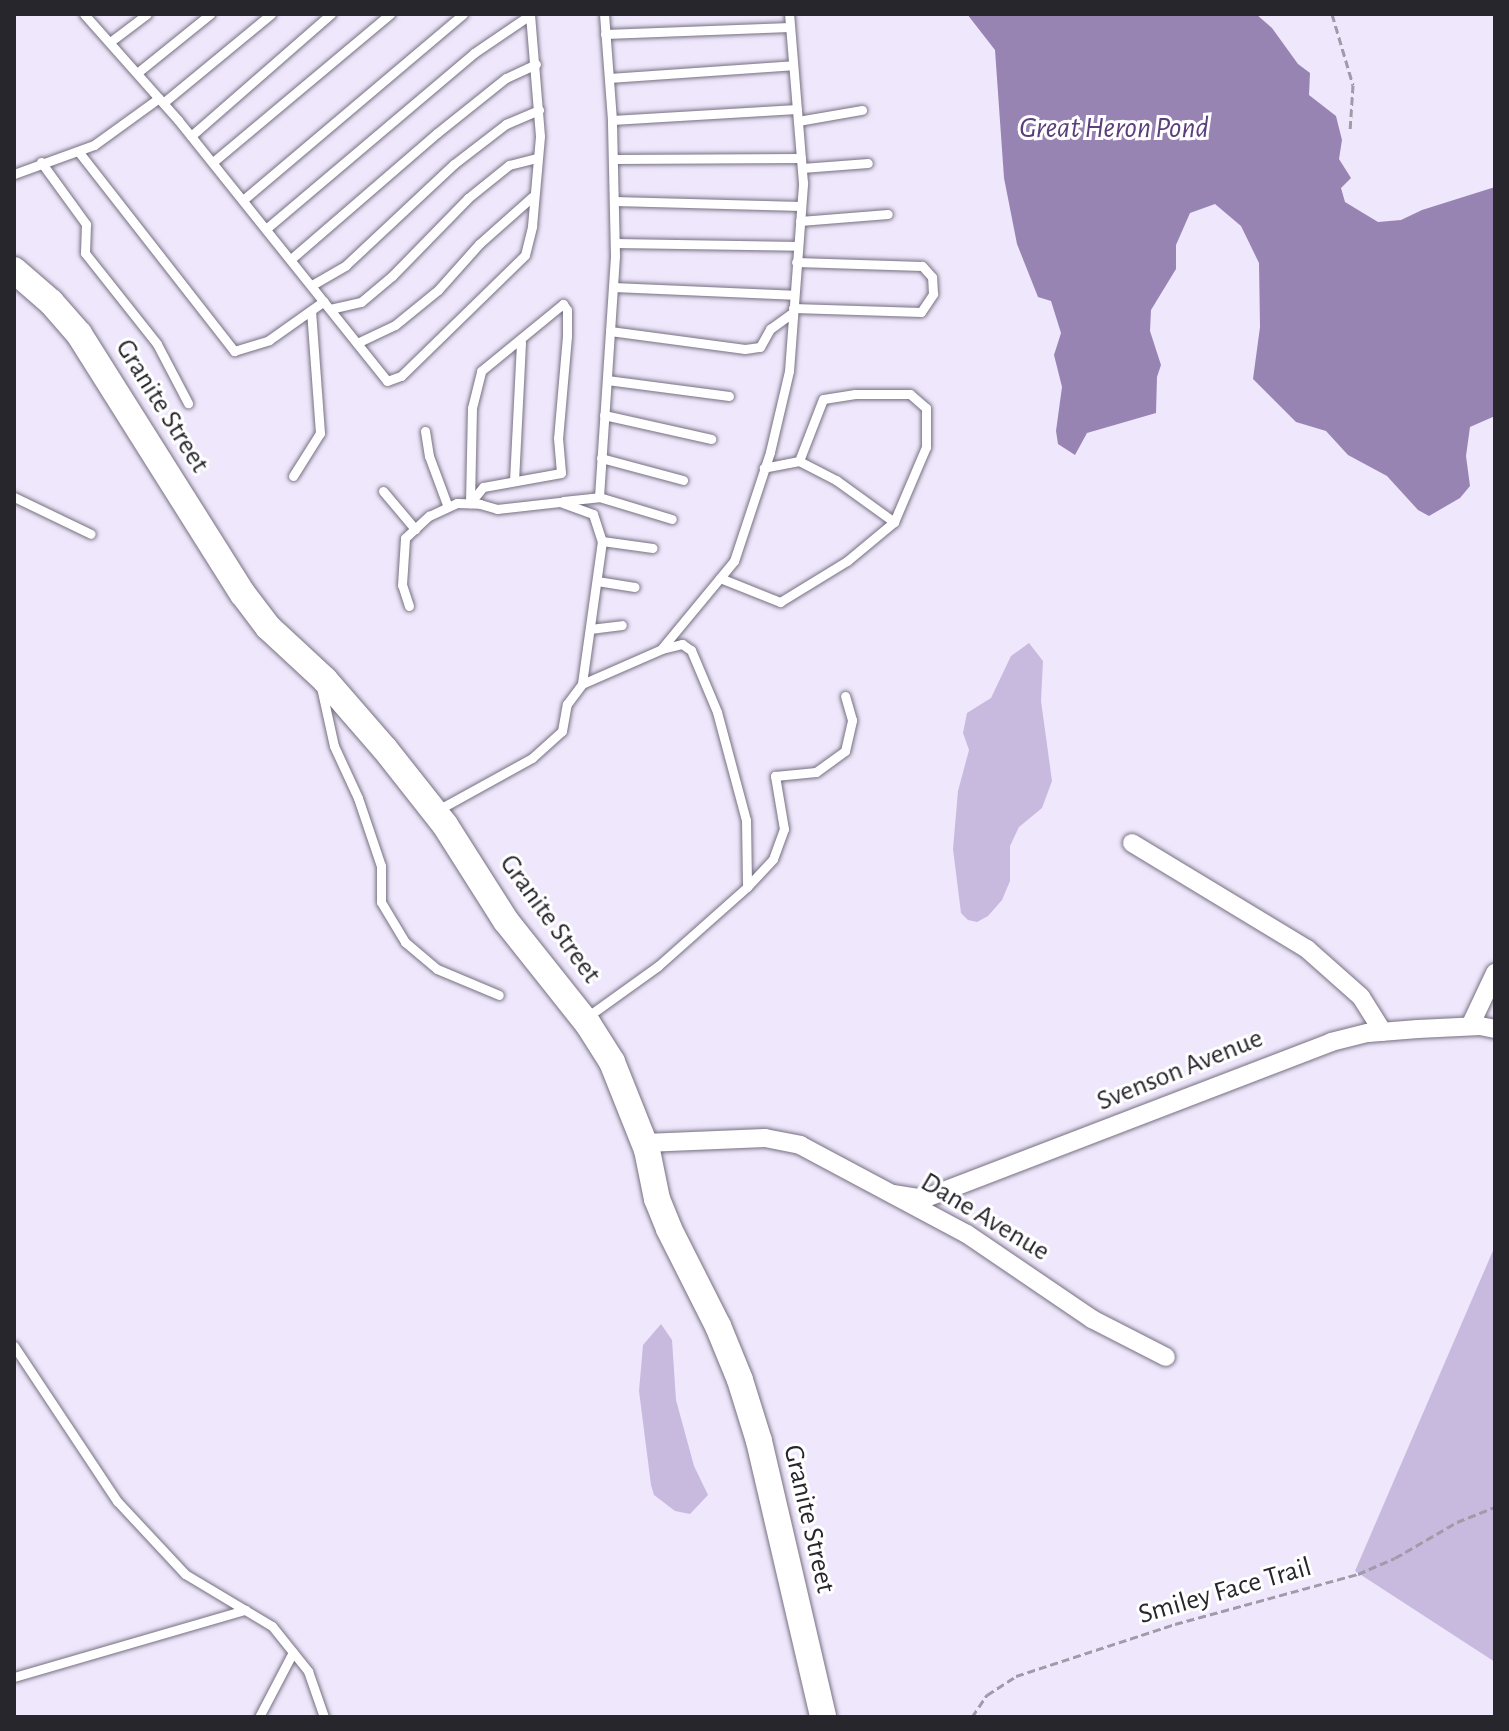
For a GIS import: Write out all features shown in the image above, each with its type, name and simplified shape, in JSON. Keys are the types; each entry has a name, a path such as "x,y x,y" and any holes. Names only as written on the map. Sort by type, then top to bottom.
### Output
{"street":[{"name":"Granite Street","path":"14,270 51,302 79,334 164,465 219,560 268,627 319,674 435,812 506,921 584,1019 612,1062 645,1143 657,1199 669,1229 718,1326 740,1380 759,1441 823,1717"},
{"path":"1132,843 1307,949 1361,997 1383,1032"},
{"path":"1470,1026 1495,973"},
{"name":"Svenson Avenue","path":"893,1194 923,1199 1184,1100 1258,1067 1331,1042 1383,1032 1470,1026 1495,1029"},
{"name":"Dane Avenue","path":"645,1143 769,1139 800,1145 967,1234 1092,1319 1166,1357"}],"lane":[{"path":"85,14 213,162 387,381 401,376 525,255 532,226 539,110 530,14 474,53 267,228"},
{"path":"110,42 147,14"},
{"path":"137,73 210,14"},
{"path":"14,174 94,145 161,100 271,14"},
{"path":"191,136 331,14"},
{"path":"213,162 390,14"},
{"path":"243,200 463,14"},
{"path":"599,497 615,243 612,120 604,14"},
{"path":"662,649 734,561 764,468 789,371 801,206 801,163 789,14"},
{"path":"605,34 790,27"},
{"path":"291,259 448,124 506,78 536,64"},
{"path":"609,78 793,65"},
{"path":"612,120 797,109"},
{"path":"312,285 346,265 454,164 506,124 539,110"},
{"path":"798,121 862,110"},
{"path":"78,151 234,351 269,340 311,311 327,305 361,302 392,276 468,198 509,165 537,158"},
{"path":"613,159 868,163"},
{"path":"41,162 86,224 85,253 157,344 188,403"},
{"path":"357,343 395,325 438,290 479,244 532,197"},
{"path":"614,201 801,206"},
{"path":"800,221 888,214"},
{"path":"615,243 798,246"},
{"path":"610,331 745,349 760,347 770,329 792,311 921,312 933,294 932,277 922,266 796,262"},
{"path":"613,287 793,295"},
{"path":"563,304 567,310 567,336 558,438 561,473 483,487 470,503 472,408 481,371 496,356 521,342 563,304"},
{"path":"293,476 320,433 311,311"},
{"path":"514,481 521,342"},
{"path":"607,380 729,396"},
{"path":"720,578 780,602 847,561 894,522 926,447 926,408 910,394 855,394 823,399 799,461"},
{"path":"604,415 711,439"},
{"path":"425,431 429,456 448,507"},
{"path":"601,458 683,480"},
{"path":"764,468 799,461 836,480 894,522"},
{"path":"383,491 415,529"},
{"path":"14,497 91,534"},
{"path":"409,606 402,585 405,538 429,516 448,507 470,503 497,509 599,497 672,519"},
{"path":"435,812 532,758 562,731 567,704 582,684 602,541 593,514 560,502"},
{"path":"602,541 653,548"},
{"path":"597,581 635,587"},
{"path":"590,629 622,625"},
{"path":"582,684 662,649 682,644 691,650 717,712 746,820 747,887"},
{"path":"319,674 334,746 358,798 381,866 381,902 405,942 437,969 499,995"},
{"path":"584,1019 658,966 747,887 773,859 784,829 775,776 816,772 845,751 852,720 845,696"},
{"path":"14,1346 117,1501 185,1574 272,1626 308,1671 324,1717"},
{"path":"14,1677 245,1610"},
{"path":"259,1717 293,1652"}],"path":[{"path":"1332,14 1353,85 1350,132"},
{"name":"Smiley Face Trail","path":"972,1717 987,1695 1016,1676 1175,1624 1358,1574 1395,1558 1457,1522 1495,1507"}],"shaded area":[{"path":"1029,643 1043,661 1041,701 1052,781 1042,808 1019,827 1010,846 1010,881 1002,900 988,916 977,922 968,920 961,913 953,849 958,791 969,750 963,733 967,713 991,698 1011,656"},
{"path":"1495,1246 1495,1662 1355,1571"},
{"path":"661,1324 672,1340 676,1400 694,1466 708,1495 690,1514 675,1511 654,1495 651,1485 639,1391 643,1345"}],"water":[{"name":"Great Heron Pond","path":"967,14 1256,14 1272,28 1298,64 1310,73 1309,95 1336,116 1342,140 1339,159 1351,178 1341,188 1345,202 1378,222 1401,220 1422,210 1495,187 1495,416 1470,427 1466,456 1470,486 1460,498 1429,516 1418,510 1387,476 1348,455 1326,431 1296,422 1253,379 1260,327 1259,263 1241,226 1215,204 1190,213 1176,245 1176,269 1151,310 1150,331 1161,365 1157,377 1156,413 1087,433 1075,455 1058,444 1056,431 1062,387 1054,355 1061,333 1051,301 1038,297 1017,244 1004,178 995,50"}]}
